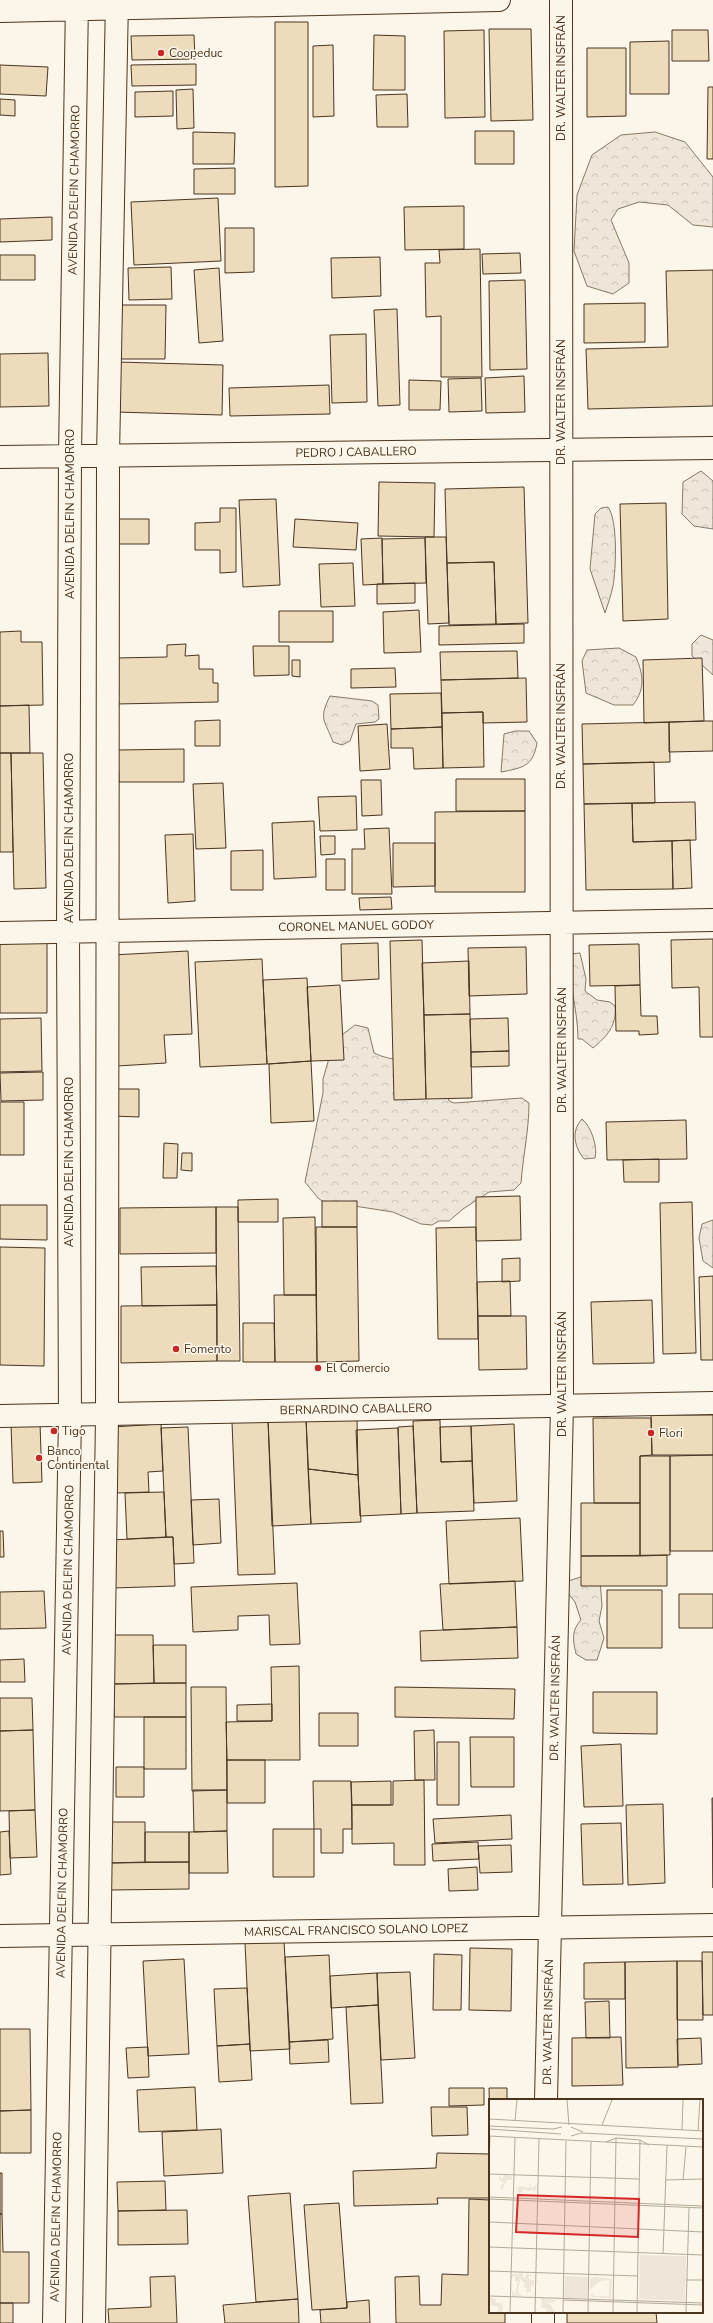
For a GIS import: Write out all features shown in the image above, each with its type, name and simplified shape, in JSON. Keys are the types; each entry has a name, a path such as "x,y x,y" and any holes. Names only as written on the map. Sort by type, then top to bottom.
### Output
{"main road":[{"path":"0,11 77,5 499,0"},
{"name":"DR. WALTER INSFRÁN","path":"546,2099 562,1405 561,0"},
{"name":"AVENIDA DELFIN CHAMORRO","path":"54,2323 70,1416 68,933 70,456 77,5"},
{"path":"94,2323 108,1415 108,456 117,5"},
{"name":"PEDRO J CABALLERO","path":"0,457 713,448"},
{"name":"CORONEL MANUEL GODOY","path":"0,933 68,933 713,920"},
{"name":"BERNARDINO CABALLERO","path":"0,1416 70,1416 713,1403"},
{"name":"MARISCAL FRANCISCO SOLANO LOPEZ","path":"0,1936 713,1925"}],"green space":[{"path":"655,132 685,142 713,177 713,227 693,225 668,205 639,202 618,209 611,220 629,263 629,283 613,294 587,286 574,251 577,195 592,155 621,135"},
{"path":"701,471 713,481 713,529 694,526 682,514 683,482"},
{"path":"608,507 611,513 615,533 615,568 613,586 605,613 590,569 595,514 601,508"},
{"path":"701,635 713,640 713,675 692,656 692,644"},
{"path":"619,648 636,657 642,675 642,687 633,705 614,705 586,693 582,661 587,650"},
{"path":"330,696 372,701 378,705 379,719 375,722 356,724 350,741 342,745 333,742 324,720 324,710"},
{"path":"515,731 529,731 537,743 533,757 526,765 501,772 504,734"},
{"path":"580,953 586,979 585,991 597,1000 610,1002 615,1006 613,1025 607,1035 593,1048 582,1039 578,1039 578,1028 570,975 570,954"},
{"path":"355,1025 368,1028 374,1053 388,1058 412,1061 436,1060 449,1101 454,1103 522,1098 529,1103 521,1183 514,1190 489,1192 463,1209 449,1221 439,1221 432,1225 421,1224 393,1212 322,1201 318,1198 305,1182 323,1093 323,1079 334,1041"},
{"path":"582,1119 588,1126 595,1143 595,1158 584,1159 576,1144 576,1128"},
{"path":"713,1220 713,1268 703,1261 699,1238 702,1224"},
{"path":"584,1576 600,1580 602,1606 599,1621 604,1638 597,1660 586,1660 576,1654 574,1644 574,1632 581,1620 575,1602 567,1592 568,1581"}],"building":[{"path":"275,22 308,22 308,186 275,187"},
{"path":"489,29 531,29 533,120 491,121"},
{"path":"484,30 485,117 445,118 444,31"},
{"path":"672,30 708,30 709,61 672,61"},
{"path":"194,35 195,59 132,60 131,36"},
{"path":"374,35 405,36 405,90 373,90"},
{"path":"669,41 669,94 630,94 630,42"},
{"path":"333,45 334,116 313,117 313,46"},
{"path":"587,48 626,48 626,116 587,117"},
{"path":"196,64 196,85 132,86 131,65"},
{"path":"0,65 48,67 46,96 0,94"},
{"path":"708,87 713,87 713,159 707,159"},
{"path":"193,89 194,128 177,129 176,90"},
{"path":"173,91 173,116 135,117 135,92"},
{"path":"407,94 408,127 377,127 376,95"},
{"path":"0,99 15,100 15,116 0,115"},
{"path":"475,131 514,131 514,164 475,164"},
{"path":"193,132 235,133 234,164 193,164"},
{"path":"235,168 235,194 194,194 194,169"},
{"path":"218,198 221,261 134,265 131,202"},
{"path":"464,206 464,249 405,250 404,207"},
{"path":"52,217 52,240 0,242 0,219"},
{"path":"225,228 254,228 254,272 225,273"},
{"path":"480,249 482,377 441,377 441,316 426,317 425,263 440,263 439,250"},
{"path":"520,253 521,273 483,274 482,254"},
{"path":"0,255 35,255 35,280 0,280"},
{"path":"380,257 381,296 332,298 331,258"},
{"path":"171,267 172,299 129,300 128,268"},
{"path":"219,268 223,341 199,343 194,270"},
{"path":"713,270 713,406 588,409 586,349 668,347 666,271"},
{"path":"525,280 527,369 490,370 489,281"},
{"path":"645,303 645,342 584,343 584,304"},
{"path":"121,305 166,305 165,359 121,359"},
{"path":"397,309 400,405 378,406 374,310"},
{"path":"366,334 367,402 332,403 330,335"},
{"path":"48,353 49,406 0,407 0,354"},
{"path":"117,362 223,365 222,415 115,412"},
{"path":"524,376 525,412 486,413 485,378"},
{"path":"481,378 482,411 449,412 448,379"},
{"path":"409,380 441,381 440,410 409,410"},
{"path":"329,385 330,414 230,416 229,388"},
{"path":"379,482 435,483 434,537 378,536"},
{"path":"524,487 528,623 496,624 494,562 447,563 445,489"},
{"path":"276,499 280,585 243,587 239,500"},
{"path":"666,503 668,619 623,621 620,504"},
{"path":"220,508 236,508 236,572 220,573 220,550 195,550 195,523 220,522"},
{"path":"118,519 149,519 149,544 118,544"},
{"path":"295,519 358,523 356,550 293,547"},
{"path":"425,537 446,537 449,623 428,624"},
{"path":"382,538 383,584 363,585 361,539"},
{"path":"425,538 426,583 383,584 382,539"},
{"path":"494,562 496,624 449,625 447,563"},
{"path":"353,563 355,606 321,607 319,564"},
{"path":"415,583 415,603 377,604 377,584"},
{"path":"419,610 421,652 384,653 383,612"},
{"path":"279,611 333,611 333,642 279,642"},
{"path":"524,624 524,643 439,645 439,626"},
{"path":"21,631 21,642 42,642 43,705 0,706 0,632"},
{"path":"186,644 185,656 199,655 199,669 213,669 213,683 218,683 218,702 116,704 115,658 167,657 167,645"},
{"path":"253,646 289,646 289,675 254,676"},
{"path":"517,651 518,678 441,680 440,652"},
{"path":"702,658 704,721 644,723 643,660"},
{"path":"292,660 300,660 300,677 292,676"},
{"path":"395,668 396,687 351,688 351,669"},
{"path":"526,678 527,722 483,723 483,712 442,713 441,680"},
{"path":"441,693 442,727 391,729 390,694"},
{"path":"29,705 30,753 0,753 0,706"},
{"path":"483,712 484,767 443,768 442,713"},
{"path":"220,720 220,746 195,746 195,721"},
{"path":"713,721 713,751 669,752 669,722"},
{"path":"669,722 670,762 583,764 582,724"},
{"path":"387,724 390,769 360,771 358,726"},
{"path":"442,727 443,768 414,769 413,748 391,748 391,729"},
{"path":"184,749 184,782 119,782 118,750"},
{"path":"0,753 11,753 13,852 0,852"},
{"path":"11,753 43,753 46,888 14,889"},
{"path":"654,762 655,803 584,804 583,764"},
{"path":"456,779 525,779 525,811 456,811"},
{"path":"361,780 381,780 382,815 362,816"},
{"path":"223,783 226,848 196,849 193,784"},
{"path":"356,796 357,830 320,831 318,797"},
{"path":"695,802 696,840 633,842 632,803"},
{"path":"632,803 633,842 672,841 673,889 586,890 584,804"},
{"path":"525,811 525,892 435,892 435,812"},
{"path":"314,821 316,877 274,879 272,823"},
{"path":"389,828 392,894 352,894 352,849 365,849 364,829"},
{"path":"193,834 195,901 168,903 165,835"},
{"path":"320,836 335,836 335,854 321,855"},
{"path":"690,840 692,888 673,889 672,841"},
{"path":"393,843 435,843 435,886 393,887"},
{"path":"263,850 263,890 231,890 231,851"},
{"path":"326,859 345,859 345,890 326,890"},
{"path":"391,897 392,909 360,910 359,898"},
{"path":"0,939 47,939 47,1013 0,1013"},
{"path":"713,939 713,1037 700,1037 699,987 672,988 671,940"},
{"path":"422,940 426,1099 394,1100 390,941"},
{"path":"378,943 379,979 342,981 341,944"},
{"path":"639,944 640,985 590,986 589,945"},
{"path":"526,947 527,994 469,996 468,948"},
{"path":"188,951 192,1034 164,1035 166,1063 117,1066 112,955"},
{"path":"262,959 267,1064 200,1067 195,962"},
{"path":"469,961 470,1014 424,1015 422,963"},
{"path":"307,978 311,1061 267,1064 263,980"},
{"path":"340,985 344,1060 311,1061 307,987"},
{"path":"640,985 641,1016 657,1016 658,1034 639,1035 639,1031 616,1031 615,986"},
{"path":"470,1014 472,1098 426,1099 424,1015"},
{"path":"41,1018 42,1071 0,1072 0,1019"},
{"path":"508,1018 509,1051 471,1052 470,1019"},
{"path":"509,1051 509,1066 471,1067 471,1052"},
{"path":"311,1061 314,1121 271,1123 269,1064"},
{"path":"43,1072 43,1100 1,1101 0,1073"},
{"path":"112,1089 139,1089 139,1117 112,1116"},
{"path":"0,1102 24,1102 24,1155 0,1155"},
{"path":"686,1120 687,1159 607,1160 606,1122"},
{"path":"164,1143 178,1144 177,1178 163,1178"},
{"path":"182,1153 192,1153 192,1171 181,1170"},
{"path":"659,1159 659,1182 624,1182 623,1160"},
{"path":"520,1196 521,1240 476,1241 476,1197"},
{"path":"278,1199 278,1222 238,1222 238,1200"},
{"path":"322,1201 357,1201 357,1227 322,1227"},
{"path":"692,1202 696,1353 663,1354 660,1203"},
{"path":"0,1205 47,1205 47,1240 0,1239"},
{"path":"216,1207 216,1253 120,1254 120,1208"},
{"path":"216,1207 238,1207 240,1361 217,1361"},
{"path":"315,1217 316,1295 284,1295 283,1218"},
{"path":"316,1227 357,1227 359,1361 317,1362"},
{"path":"476,1227 478,1339 438,1339 436,1228"},
{"path":"0,1247 45,1248 44,1366 0,1365"},
{"path":"520,1258 520,1281 502,1282 502,1259"},
{"path":"216,1266 217,1305 142,1306 141,1267"},
{"path":"713,1276 713,1360 701,1360 699,1277"},
{"path":"510,1281 511,1316 478,1316 477,1282"},
{"path":"274,1295 316,1295 317,1362 275,1362"},
{"path":"652,1300 654,1363 593,1364 591,1302"},
{"path":"217,1305 217,1361 121,1363 121,1306"},
{"path":"478,1316 526,1316 527,1369 479,1370"},
{"path":"243,1323 274,1323 275,1362 243,1362"},
{"path":"651,1415 713,1415 713,1455 652,1455"},
{"path":"357,1416 358,1475 308,1469 306,1418"},
{"path":"593,1418 651,1418 652,1455 640,1456 640,1503 594,1503"},
{"path":"306,1419 311,1524 272,1526 268,1420"},
{"path":"268,1420 275,1574 238,1575 232,1422"},
{"path":"440,1420 441,1462 472,1461 474,1511 417,1513 413,1421"},
{"path":"40,1423 42,1482 13,1483 11,1424"},
{"path":"161,1424 163,1471 148,1472 149,1492 115,1493 112,1427"},
{"path":"514,1424 517,1501 474,1503 471,1426"},
{"path":"413,1426 417,1513 401,1514 398,1427"},
{"path":"471,1426 472,1461 441,1462 440,1427"},
{"path":"188,1427 194,1563 174,1564 173,1537 166,1537 161,1428"},
{"path":"398,1428 401,1514 360,1516 356,1430"},
{"path":"713,1455 713,1551 670,1551 670,1456"},
{"path":"640,1456 670,1456 670,1555 640,1556"},
{"path":"308,1469 358,1475 361,1522 311,1524"},
{"path":"164,1492 166,1537 127,1539 125,1493"},
{"path":"219,1499 221,1543 193,1545 191,1500"},
{"path":"581,1503 640,1503 640,1556 581,1556"},
{"path":"520,1518 523,1581 449,1584 446,1521"},
{"path":"0,1531 3,1531 4,1557 0,1557"},
{"path":"173,1537 175,1586 113,1588 110,1540"},
{"path":"667,1555 667,1586 581,1586 581,1556"},
{"path":"515,1581 517,1627 443,1630 440,1584"},
{"path":"297,1583 300,1644 270,1645 269,1615 238,1616 238,1630 193,1632 191,1587"},
{"path":"607,1590 662,1590 662,1648 607,1648"},
{"path":"44,1591 46,1628 0,1629 0,1592"},
{"path":"679,1594 713,1594 713,1628 679,1628"},
{"path":"517,1627 518,1658 421,1661 420,1631"},
{"path":"113,1635 153,1635 154,1683 113,1684"},
{"path":"153,1645 186,1645 186,1683 154,1683"},
{"path":"24,1659 25,1682 0,1682 0,1660"},
{"path":"299,1666 300,1760 227,1760 226,1722 272,1721 271,1667"},
{"path":"186,1683 186,1717 114,1717 113,1684"},
{"path":"191,1687 226,1687 227,1790 192,1791"},
{"path":"395,1687 515,1689 514,1719 395,1717"},
{"path":"593,1692 657,1692 657,1734 593,1733"},
{"path":"0,1698 32,1698 33,1730 0,1731"},
{"path":"272,1704 272,1721 237,1721 237,1705"},
{"path":"319,1713 358,1713 358,1746 319,1746"},
{"path":"144,1717 186,1717 186,1769 144,1769"},
{"path":"33,1730 35,1810 0,1811 0,1731"},
{"path":"434,1730 435,1780 415,1780 414,1731"},
{"path":"470,1737 514,1737 514,1787 471,1787"},
{"path":"437,1742 459,1742 459,1805 437,1805"},
{"path":"621,1744 623,1806 584,1807 581,1746"},
{"path":"227,1760 265,1760 265,1803 227,1803"},
{"path":"116,1767 144,1767 144,1797 116,1797"},
{"path":"424,1780 425,1865 394,1865 394,1843 352,1844 352,1805 393,1805 393,1781"},
{"path":"313,1781 351,1781 352,1829 343,1829 343,1853 321,1853 321,1829 314,1829"},
{"path":"391,1781 391,1805 352,1805 351,1782"},
{"path":"193,1790 227,1790 227,1831 194,1832"},
{"path":"712,1798 713,1798 713,1888"},
{"path":"663,1804 665,1883 628,1885 626,1805"},
{"path":"35,1810 37,1857 10,1858 9,1811"},
{"path":"511,1815 512,1839 435,1843 433,1819"},
{"path":"110,1822 145,1822 145,1862 110,1863"},
{"path":"621,1823 623,1884 583,1885 581,1824"},
{"path":"273,1829 314,1829 314,1877 273,1877"},
{"path":"9,1831 11,1874 0,1875 0,1832"},
{"path":"227,1831 228,1873 189,1873 189,1832"},
{"path":"145,1832 189,1832 189,1862 145,1862"},
{"path":"478,1842 479,1859 433,1861 432,1844"},
{"path":"511,1845 512,1872 480,1873 478,1846"},
{"path":"189,1862 189,1889 111,1890 110,1863"},
{"path":"477,1867 478,1890 449,1891 448,1869"},
{"path":"284,1941 290,2049 250,2051 245,1943"},
{"path":"470,1948 512,1949 511,2011 469,2010"},
{"path":"702,1952 713,1952 713,2015 703,2015"},
{"path":"434,1954 462,1955 461,2010 433,2010"},
{"path":"329,1955 333,2039 289,2042 285,1957"},
{"path":"184,1959 189,2054 148,2056 143,1961"},
{"path":"677,1961 702,1961 703,2020 677,2020"},
{"path":"677,1961 678,2067 626,2068 625,1962"},
{"path":"625,1962 625,1999 584,1999 584,1963"},
{"path":"410,1972 415,2058 381,2060 377,1973"},
{"path":"377,1973 378,2005 331,2008 330,1976"},
{"path":"247,1988 250,2044 217,2046 214,1989"},
{"path":"609,2001 610,2038 586,2038 585,2002"},
{"path":"378,2005 383,2103 351,2104 346,2007"},
{"path":"0,2029 30,2029 31,2110 0,2111"},
{"path":"621,2037 623,2085 572,2086 572,2038"},
{"path":"701,2038 702,2064 678,2065 677,2039"},
{"path":"328,2040 329,2062 290,2064 289,2042"},
{"path":"250,2044 252,2080 219,2082 217,2046"},
{"path":"148,2047 149,2077 128,2078 126,2048"},
{"path":"195,2087 197,2130 139,2132 137,2090"},
{"path":"449,2088 484,2088 484,2105 449,2106"},
{"path":"489,2088 507,2088 507,2099 489,2099"},
{"path":"431,2107 467,2107 468,2135 432,2136"},
{"path":"31,2110 31,2153 0,2153 0,2111"},
{"path":"221,2129 223,2173 164,2176 162,2132"},
{"path":"437,2153 489,2154 489,2198 437,2198 438,2204 354,2206 353,2171 436,2168"},
{"path":"0,2173 2,2173 2,2214 0,2214"},
{"path":"165,2181 166,2210 118,2211 117,2182"},
{"path":"290,2193 298,2299 256,2302 248,2196"},
{"path":"469,2199 489,2200 489,2313 505,2313 505,2323 396,2323 395,2277 419,2276 420,2305 441,2305 442,2274 468,2275"},
{"path":"339,2203 347,2308 312,2310 304,2205"},
{"path":"187,2210 188,2244 118,2245 118,2211"},
{"path":"0,2214 2,2214 3,2252 29,2252 29,2303 0,2303"},
{"path":"175,2276 177,2323 109,2323 108,2309 151,2307 150,2277"},
{"path":"298,2299 299,2323 225,2323 223,2305"},
{"path":"369,2300 370,2323 321,2323 320,2310 347,2308 347,2302"},
{"path":"0,2303 13,2303 13,2323 0,2323"},
{"path":"567,2313 656,2313 657,2323 567,2323"}],"place":[{"name":"Coopeduc","path":"161,53"},
{"name":"Fomento","path":"176,1349"},
{"name":"El Comercio","path":"318,1368"},
{"name":"Tigo","path":"54,1431"},
{"name":"Flori","path":"651,1433"},
{"name":"Banco Continental","path":"39,1458"}]}
